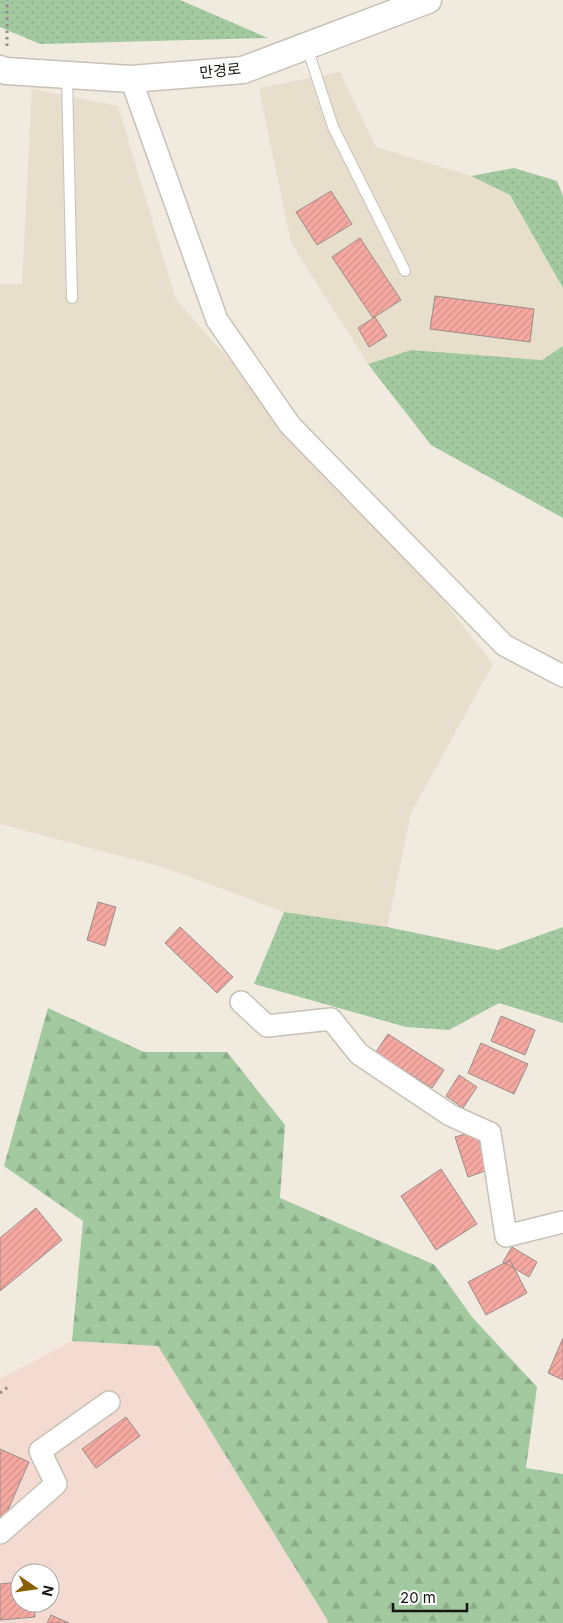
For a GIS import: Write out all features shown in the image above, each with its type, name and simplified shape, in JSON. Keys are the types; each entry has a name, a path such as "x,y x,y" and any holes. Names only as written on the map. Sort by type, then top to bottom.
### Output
{"street":[{"name":"만경로","path":"3,70 131,79 243,70 428,0"},
{"path":"131,79 217,320 290,425 504,645 563,676"},
{"path":"241,1002 266,1026 331,1019 359,1054 450,1115 490,1133 506,1236 563,1222"},
{"path":"0,1533 56,1484 40,1451 109,1402"}],"lane":[{"path":"307,46 333,127 405,271"},
{"path":"67,75 72,298"}],"path":[{"path":"3,70 7,0"},
{"path":"0,1393 10,1386"}],"shaded area":[{"path":"340,72 376,147 471,176 510,195 563,288 563,346 542,360 411,350 368,364 291,243 259,88"},
{"path":"32,89 118,106 176,300 435,590 493,664 411,813 387,927 284,912 166,868 0,824 0,284 22,284"},
{"path":"72,1341 158,1346 328,1621 327,1623 0,1623 0,1379"}],"green space":[{"path":"0,0 180,0 268,38 40,44 0,27"},
{"path":"514,168 557,181 563,196 563,288 510,195 471,176"},
{"path":"563,346 563,518 431,445 368,364 411,350 542,360"},
{"path":"284,912 387,927 498,950 563,927 563,1023 499,1003 449,1030 406,1027 254,984"},
{"path":"48,1008 144,1052 227,1052 285,1125 280,1198 435,1265 472,1317 537,1387 526,1468 563,1474 563,1623 327,1623 328,1621 158,1346 72,1341 83,1221 4,1166"}],"building":[{"path":"331,191 352,224 317,245 296,212"},
{"path":"360,238 401,300 373,318 332,257"},
{"path":"435,296 534,309 530,342 430,329"},
{"path":"375,317 387,336 369,347 358,328"},
{"path":"98,902 116,907 105,946 87,940"},
{"path":"180,927 233,977 217,993 165,943"},
{"path":"501,1016 535,1030 525,1055 491,1041"},
{"path":"388,1034 444,1070 432,1088 376,1052"},
{"path":"481,1043 528,1064 514,1094 468,1073"},
{"path":"459,1075 477,1087 463,1108 446,1096"},
{"path":"476,1131 488,1170 468,1177 455,1137"},
{"path":"441,1169 477,1224 436,1250 401,1196"},
{"path":"36,1208 62,1240 0,1291 0,1238"},
{"path":"512,1247 537,1262 529,1277 503,1262"},
{"path":"510,1260 527,1293 486,1315 468,1282"},
{"path":"563,1338 563,1380 548,1373"},
{"path":"126,1417 140,1436 96,1468 82,1449"},
{"path":"0,1449 29,1462 4,1519 0,1517"},
{"path":"10,1583 10,1613 35,1613 35,1617 0,1620 0,1584"},
{"path":"51,1615 69,1623 47,1623"}]}
